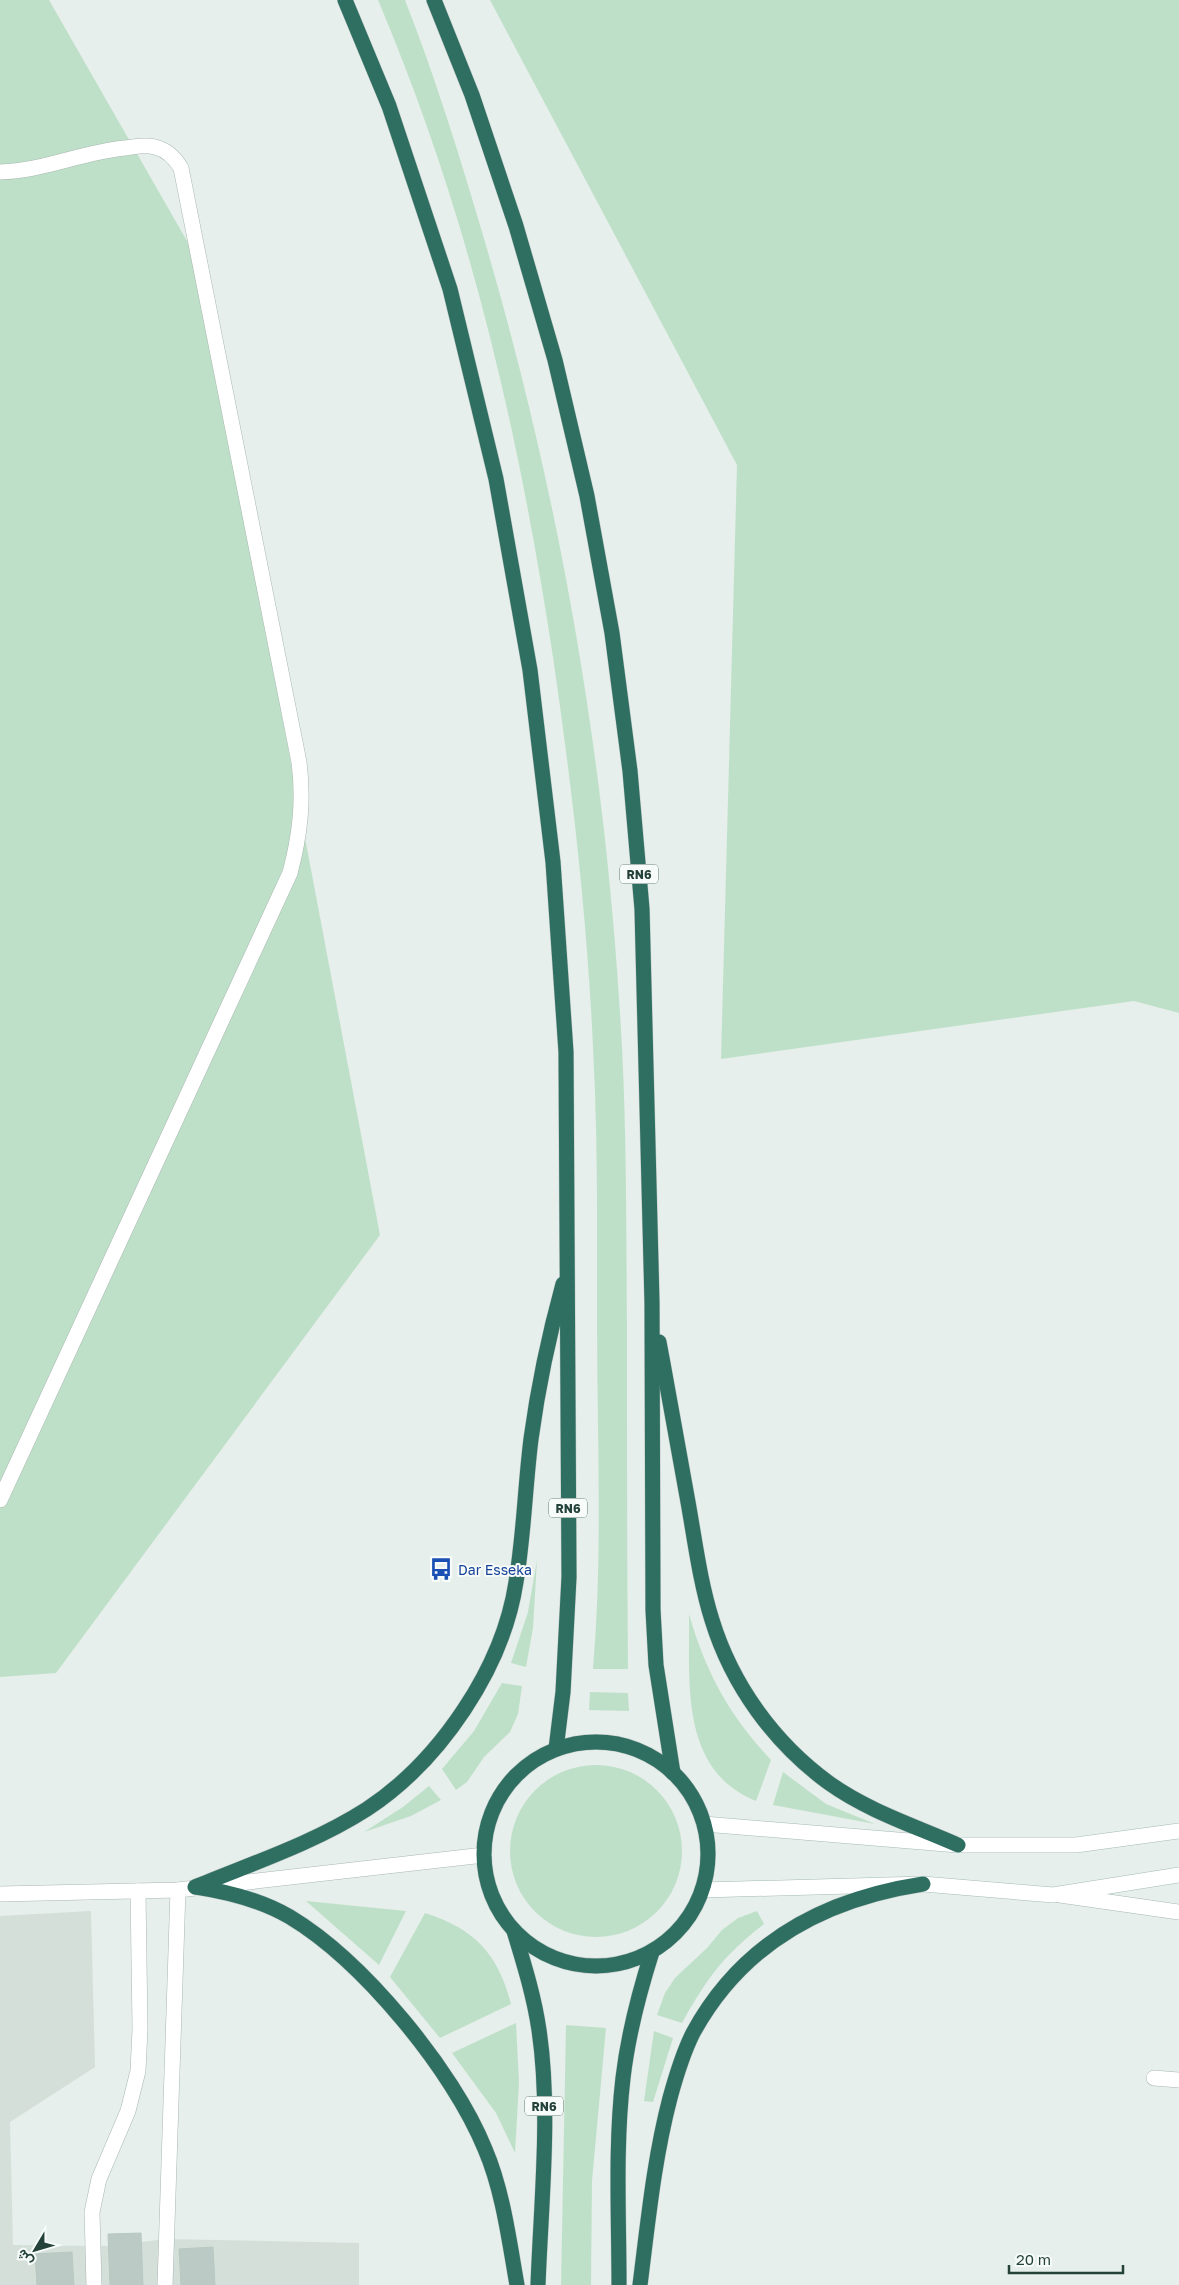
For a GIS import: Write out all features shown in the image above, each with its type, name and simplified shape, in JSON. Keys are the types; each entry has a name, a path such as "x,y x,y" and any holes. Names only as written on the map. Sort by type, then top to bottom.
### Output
{"highway":[{"name":"RN6","path":"345,0 389,106 450,289 496,479 530,670 553,862 566,1052 568,1625 564,1692 556,1749 527,1766 504,1791 489,1821 484,1855 487,1882 498,1908 514,1931 530,1980 539,2031 544,2082 538,2285"},
{"name":"RN6","path":"434,0 472,95 516,226 555,360 587,496 612,633 630,771 642,910 652,1303 653,1610 656,1665 673,1773 686,1788 704,1824 708,1846 703,1890 691,1914 674,1936 652,1952"},
{"path":"195,1887 329,1831 369,1808 404,1779 436,1747 464,1710 487,1670 504,1628 516,1584 527,1501 531,1441 540,1382 552,1324 568,1266"},
{"path":"652,1303 703,1586 723,1652 739,1682 758,1711 779,1737 803,1762 830,1783 859,1802 958,1845"},
{"path":"556,1749 587,1743 618,1744 648,1755 673,1773"},
{"path":"640,2285 662,2131 677,2075 692,2034 715,1998 744,1965 776,1938 814,1916 848,1901 885,1890 923,1884"},
{"path":"195,1887 243,1897 288,1916 329,1945 366,1980 402,2019 454,2089 472,2118 486,2150 497,2182 517,2285"},
{"path":"514,1931 533,1947 556,1959 580,1965 605,1966 630,1961 652,1952"},
{"path":"619,2285 620,2112 623,2079 634,2015 652,1952"}],"street":[{"path":"0,172 41,168 105,150 144,146 166,151 175,158 181,168 299,762 302,813 299,838 286,881 0,1500"},
{"path":"704,1824 958,1845 1076,1845 1179,1831"},
{"path":"0,1894 178,1890 484,1855"},
{"path":"1053,1895 1179,1875"},
{"path":"703,1890 923,1884 1053,1895 1179,1912"},
{"path":"165,2285 178,1890"},
{"path":"94,2285 92,2212 99,2179 128,2111 138,2071 140,2029 138,1891"},
{"path":"1154,2078 1179,2080"}],"shaded area":[{"path":"91,1911 95,2067 10,2122 13,2245 108,2246 166,2239 359,2243 359,2285 0,2285 0,1916"}],"green space":[{"path":"0,0 49,0 195,255 380,1235 56,1673 0,1677"},
{"path":"378,0 405,0 448,120 485,242 535,432 556,528 590,721 613,915 624,1092 628,1669 593,1669 599,1538 595,1081 583,900 553,657 524,488 486,323 439,161"},
{"path":"490,0 1179,0 1179,1013 1134,1001 721,1059 737,465"},
{"path":"537,1560 533,1628 526,1667 511,1663 528,1612"},
{"path":"689,1614 711,1674 731,1710 771,1760 756,1801 731,1787 713,1768 701,1746 694,1721 690,1695"},
{"path":"502,1683 522,1686 518,1714 510,1732 484,1757 467,1782 456,1790 442,1769 474,1731"},
{"path":"590,1692 628,1693 629,1711 589,1710"},
{"path":"588,1765 604,1765 637,1775 657,1790 672,1810 680,1834 682,1851 680,1868 672,1892 657,1912 637,1927 621,1933 604,1937 588,1937 555,1927 530,1906 520,1892 514,1876 510,1859 510,1843 520,1810 541,1785 555,1775 571,1769"},
{"path":"783,1772 826,1804 875,1824 773,1805"},
{"path":"429,1786 441,1800 411,1816 364,1832 403,1807"},
{"path":"306,1901 406,1911 379,1965"},
{"path":"757,1911 764,1924 738,1946 717,1968 682,2023 657,2015 665,1993 675,1978 707,1948 722,1930 738,1918"},
{"path":"425,1913 443,1919 458,1927 482,1946 499,1971 511,2004 440,2038 390,1977"},
{"path":"516,2023 519,2083 515,2153 496,2113 452,2053"},
{"path":"566,2025 606,2028 592,2181 591,2285 561,2285"},
{"path":"654,2031 673,2038 653,2102 644,2101"}],"building":[{"path":"141,2233 143,2285 110,2285 108,2234"},
{"path":"213,2247 215,2285 181,2285 179,2249"},
{"path":"72,2252 74,2285 37,2285 35,2254"}],"place":[{"name":"Dar Esseka","path":"441,1569"}]}
